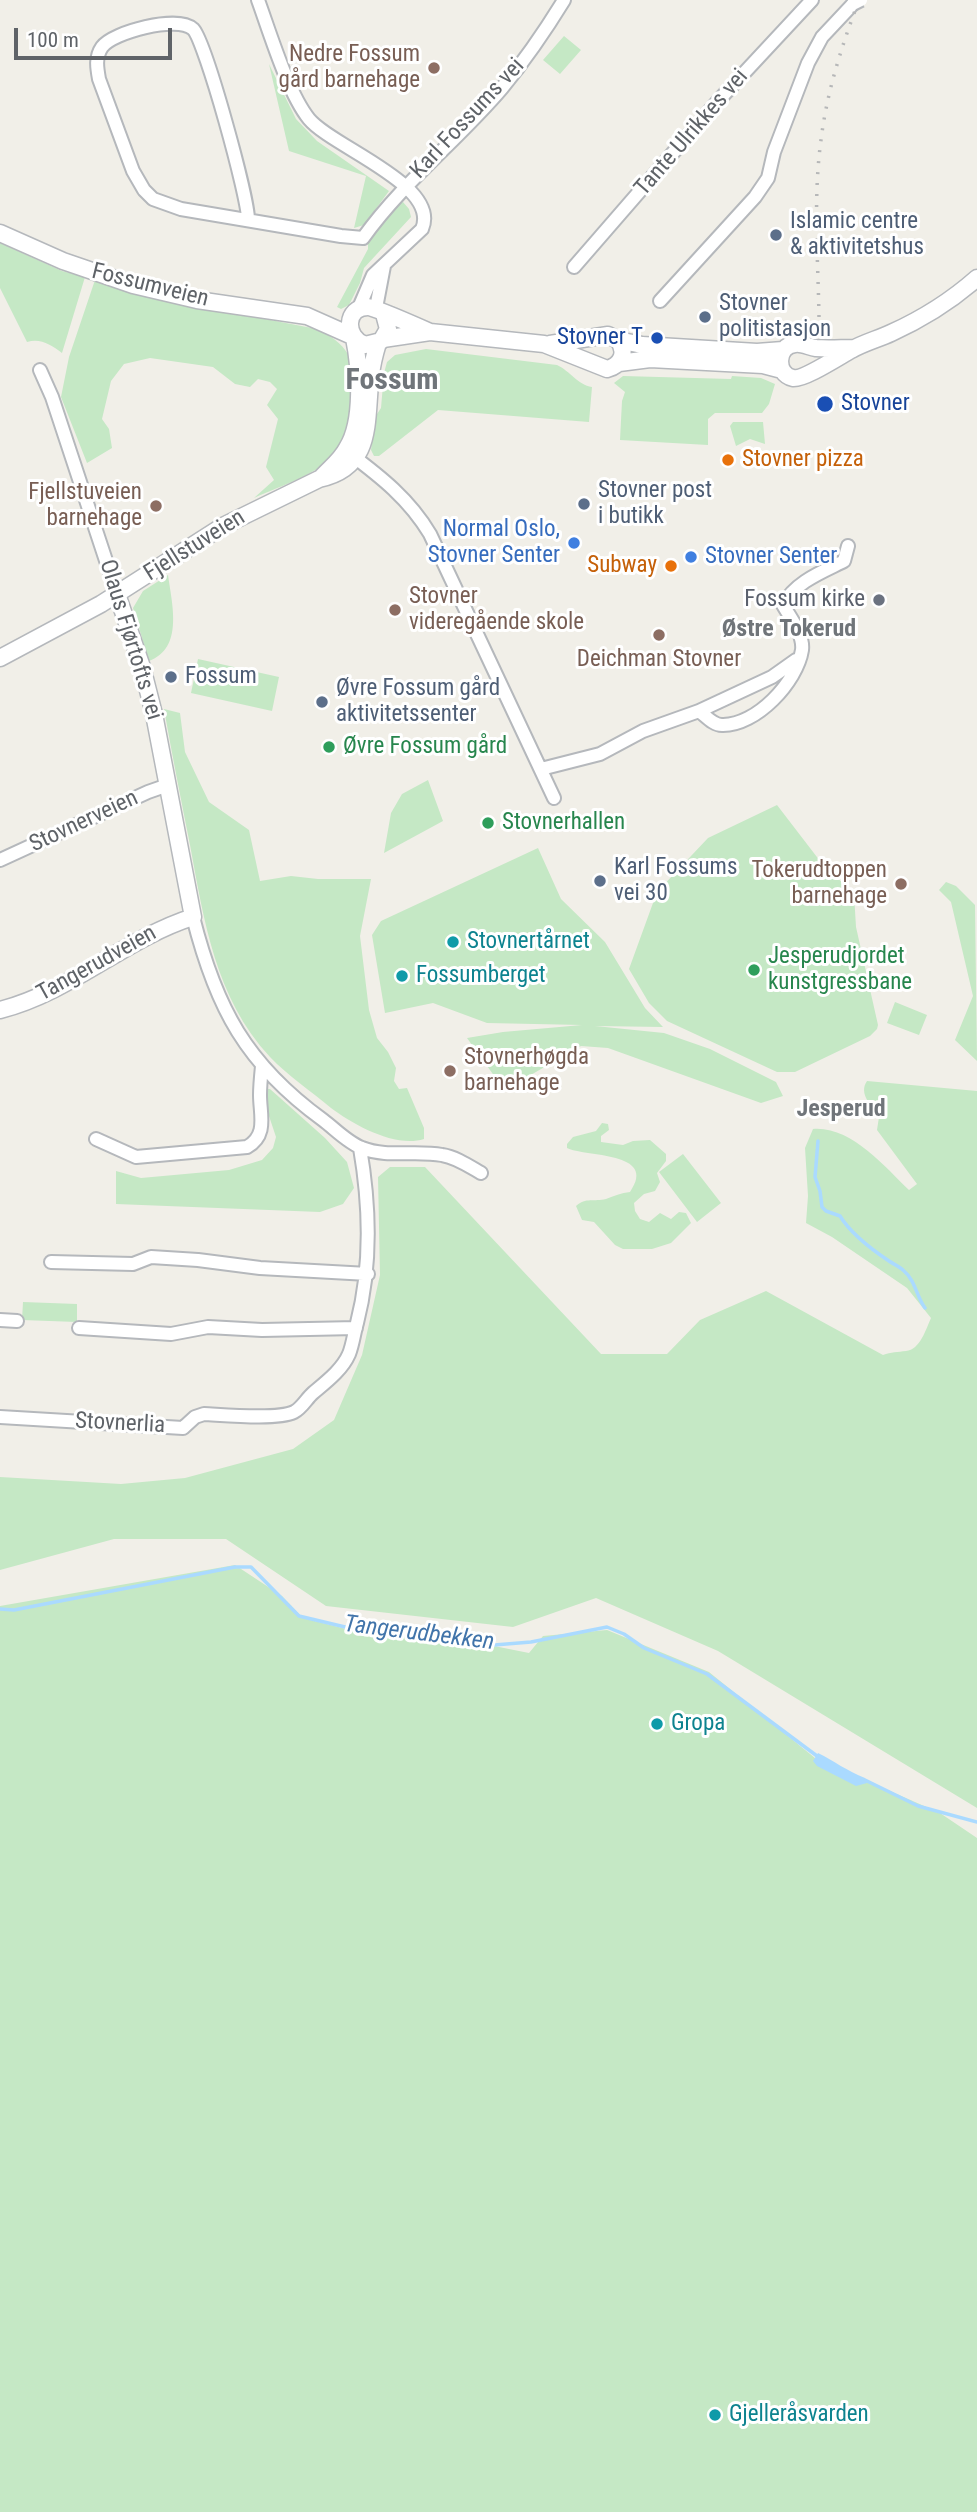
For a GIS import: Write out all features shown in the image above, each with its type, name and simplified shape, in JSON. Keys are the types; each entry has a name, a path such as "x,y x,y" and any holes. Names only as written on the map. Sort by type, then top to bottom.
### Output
{"street":[{"path":"248,220 246,196 212,75 196,32 186,25 173,23 123,34 105,44 97,63 99,79 128,160 144,190 153,199 166,205 248,220 341,236 363,238 405,186 322,132 309,118 297,100 258,0"},
{"name":"Karl Fossums vei","path":"355,313 369,281 424,225 422,207 405,186 501,89 541,38 564,0"},
{"name":"Tante Ulrikkes vei","path":"574,267 718,101 812,0"},
{"path":"660,301 755,197 768,178 774,152 808,63 822,37 851,3"},
{"name":"Fossumveien","path":"0,233 80,268 197,300 306,316 355,313 367,307 430,332"},
{"path":"351,455 367,429 370,376 388,324 380,311 384,266"},
{"path":"783,350 779,362 782,370 796,378 854,348 916,321 953,298 977,278"},
{"path":"351,455 359,376 349,326 355,313"},
{"name":"Fossumveien","path":"306,316 365,345 430,332 544,344 597,337"},
{"path":"782,370 763,365 650,359 619,363 607,369 598,367 589,355 590,347 597,337 608,335 642,345 757,352 783,350 794,344 854,348"},
{"path":"618,340 623,354 619,363"},
{"name":"Fossumveien","path":"544,344 593,363"},
{"path":"806,346 813,356 811,371"},
{"name":"Olaus Fjørtofts vei","path":"40,370 52,397 148,691 193,917"},
{"path":"351,455 403,496 430,534 554,798"},
{"name":"Fjellstuveien","path":"0,658 117,594 223,526 319,479 341,473 351,455"},
{"path":"699,710 715,723 723,725 737,722 765,708 783,691 802,648 798,631 783,605 789,593 844,561 848,546"},
{"path":"541,769 600,754 643,731 699,710 772,677 799,658"},
{"name":"Stovnerveien","path":"0,860 168,785"},
{"path":"193,917 209,976 235,1028 262,1066 298,1102 360,1148 382,1153 446,1156 481,1173"},
{"name":"Tangerudveien","path":"0,1010 57,989 163,928 193,917"},
{"path":"96,1139 136,1157 247,1147 257,1140 261,1129 262,1066"},
{"name":"Stovnerlia","path":"0,1417 183,1428 195,1417 204,1414 278,1416 296,1412 310,1395 333,1377 349,1355 356,1328 368,1274 364,1171 360,1148"},
{"path":"51,1262 133,1264 151,1257 260,1268 368,1274"},
{"path":"0,1320 17,1321"},
{"path":"79,1328 171,1334 208,1327 262,1330 356,1328"}],"green space":[{"path":"564,36 581,50 560,74 543,60"},
{"path":"269,64 296,119 317,141 389,191 364,225 354,228 366,176 289,151"},
{"path":"403,202 411,217 364,268 349,305 341,309 337,307 368,249 368,243 394,206"},
{"path":"0,243 62,271 85,277 62,353 41,342 27,342 0,288"},
{"path":"95,280 141,295 317,329 331,337 349,356 353,376 350,419 338,451 310,473 254,498 274,480 266,467 278,419 267,405 277,389 270,382 258,379 250,387 235,384 213,367 150,358 124,364 111,381 102,419 109,429 112,448 87,463 61,397 69,357"},
{"path":"426,349 557,365 582,384 592,387 589,422 438,410 379,456 374,456 371,450 375,417 381,408 387,362 395,355"},
{"path":"623,376 731,379 732,376 761,378 775,384 769,404 762,413 715,413 708,419 708,445 620,440 625,392 614,383"},
{"path":"733,422 763,422 765,444 750,439 736,446 730,426"},
{"path":"168,575 173,612 171,636 160,655 149,661 133,608 143,591"},
{"path":"198,659 279,677 272,711 191,693"},
{"path":"164,709 180,713 185,752 209,802 249,830 260,881 291,876 371,879 360,936 369,1010 377,1038 396,1068 394,1081 399,1089 407,1088 424,1128 424,1139 413,1141 388,1138 340,1115 270,1057 236,1010 224,984 207,929"},
{"path":"428,780 443,821 384,853 391,813 402,794"},
{"path":"777,805 820,861 854,894 856,927 878,1025 870,1036 795,1072 777,1072 667,1021 649,1003 629,969 657,892 708,838"},
{"path":"538,848 561,899 605,942 645,1008 663,1027 595,1026 664,1033 710,1049 776,1082 783,1096 761,1103 608,1048 581,1046 522,1080 500,1084 467,1038 582,1025 487,1023 433,1003 385,1013 372,935 381,921"},
{"path":"946,882 956,886 975,905 977,1061 955,1040 973,996 951,902 939,890"},
{"path":"895,1002 927,1015 919,1035 887,1023"},
{"path":"867,1081 977,1091 977,1808 718,1651 596,1598 513,1627 326,1606 226,1539 114,1539 0,1570 0,1477 121,1484 185,1478 293,1449 334,1420 362,1355 380,1275 378,1177 390,1167 425,1167 601,1354 667,1354 700,1320 766,1291 883,1355 911,1350 922,1338 931,1318 907,1288 832,1237 806,1223 808,1196 805,1148 813,1129 841,1134 866,1149 909,1190 917,1184 877,1130 879,1117 864,1091"},
{"path":"265,1089 270,1089 325,1138 347,1162 354,1188 343,1204 320,1212 116,1204 116,1171 141,1178 229,1170 262,1160 273,1148 276,1137 267,1110"},
{"path":"602,1123 608,1124 609,1130 601,1136 601,1142 623,1145 633,1141 650,1140 666,1154 666,1161 657,1173 660,1182 655,1191 644,1194 634,1203 640,1219 649,1222 660,1213 671,1219 679,1212 686,1213 691,1223 671,1243 652,1249 623,1249 615,1245 594,1222 582,1220 576,1206 630,1192 636,1179 635,1169 627,1162 567,1148 573,1137 596,1131"},
{"path":"683,1154 721,1203 697,1222 659,1172"},
{"path":"23,1302 77,1304 77,1322 22,1320"},
{"path":"235,1565 282,1596 303,1618 366,1634 444,1636 529,1653 543,1636 607,1630 709,1672 815,1758 940,1813 977,1838 977,2512 0,2512 0,1606"}],"water":[{"path":"818,1753 865,1778 867,1783 856,1786 817,1766 813,1761"}],"waterway":[{"path":"818,1141 815,1177 822,1207 840,1216 862,1241 903,1270 911,1279 925,1308"},
{"name":"Tangerudbekken","path":"0,1609 14,1610 235,1567 251,1567 299,1616 366,1632 394,1632 482,1646 531,1642 607,1627 624,1634 644,1648 707,1674 817,1756"},
{"name":"Tangerudbekken","path":"865,1780 918,1806 977,1822"}],"railway":[{"path":"819,317 817,206 821,140 836,68 859,0"}],"place":[{"name":"Nedre Fossum gård barnehage","path":"434,68"},
{"name":"Islamic centre & aktivitetshus","path":"776,235"},
{"name":"Stovner politistasjon","path":"705,317"},
{"name":"Stovner T","path":"657,338"},
{"name":"Stovner","path":"825,404"},
{"name":"Stovner pizza","path":"728,460"},
{"name":"Stovner post i butikk","path":"584,504"},
{"name":"Fjellstuveien barnehage","path":"156,506"},
{"name":"Normal Oslo, Stovner Senter","path":"574,543"},
{"name":"Stovner Senter","path":"691,557"},
{"name":"Subway","path":"671,566"},
{"name":"Fossum kirke","path":"879,600"},
{"name":"Stovner videregående skole","path":"395,610"},
{"name":"Deichman Stovner","path":"659,635"},
{"name":"Fossum","path":"171,677"},
{"name":"Øvre Fossum gård aktivitetssenter","path":"322,702"},
{"name":"Øvre Fossum gård","path":"329,747"},
{"name":"Stovnerhallen","path":"488,823"},
{"name":"Karl Fossums vei 30","path":"600,881"},
{"name":"Tokerudtoppen barnehage","path":"901,884"},
{"name":"Stovnertårnet","path":"453,942"},
{"name":"Jesperudjordet kunstgressbane","path":"754,970"},
{"name":"Fossumberget","path":"402,976"},
{"name":"Stovnerhøgda barnehage","path":"450,1071"},
{"name":"Gropa","path":"657,1724"},
{"name":"Gjelleråsvarden","path":"715,2415"}],"district":[{"name":"Fossum","path":"392,381"},
{"name":"Østre Tokerud","path":"789,630"},
{"name":"Jesperud","path":"841,1110"}]}
